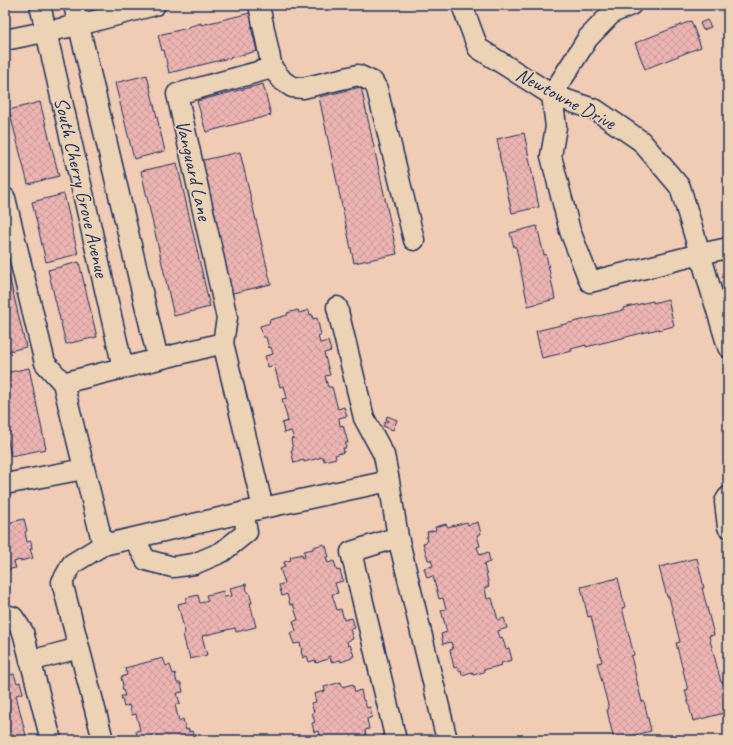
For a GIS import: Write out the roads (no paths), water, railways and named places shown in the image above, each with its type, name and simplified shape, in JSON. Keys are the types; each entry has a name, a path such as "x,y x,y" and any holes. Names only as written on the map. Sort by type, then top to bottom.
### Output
{"street":[{"name":"South Cherry Grove Avenue","path":"40,5 123,368"},
{"name":"South Cherry Grove Avenue","path":"74,5 158,359"},
{"path":"5,40 79,25 155,5"},
{"path":"259,5 272,68 283,81 292,87 303,88 358,75 373,82 377,89 414,240"},
{"name":"Newtowne Drive","path":"462,5 478,48 552,95 596,110 642,141 680,187 728,347"},
{"path":"631,5 612,13 588,38 552,95 556,127 551,156 570,231 590,282 728,248"},
{"name":"Vanguard Lane","path":"223,343 227,318 177,94 272,68"},
{"path":"5,198 46,363 63,383 103,545"},
{"path":"337,307 364,418 384,455 398,537 447,740"},
{"path":"63,383 223,343 263,508"},
{"path":"5,484 84,469"},
{"path":"103,740 62,582 72,564 103,545 244,512 389,481"},
{"path":"728,497 725,502 728,527"},
{"path":"134,538 146,560 173,567 194,564 222,552 247,532 244,512"},
{"path":"396,740 351,552 398,537"},
{"path":"5,615 13,617 23,632 51,740"},
{"path":"30,661 79,648"}]}
